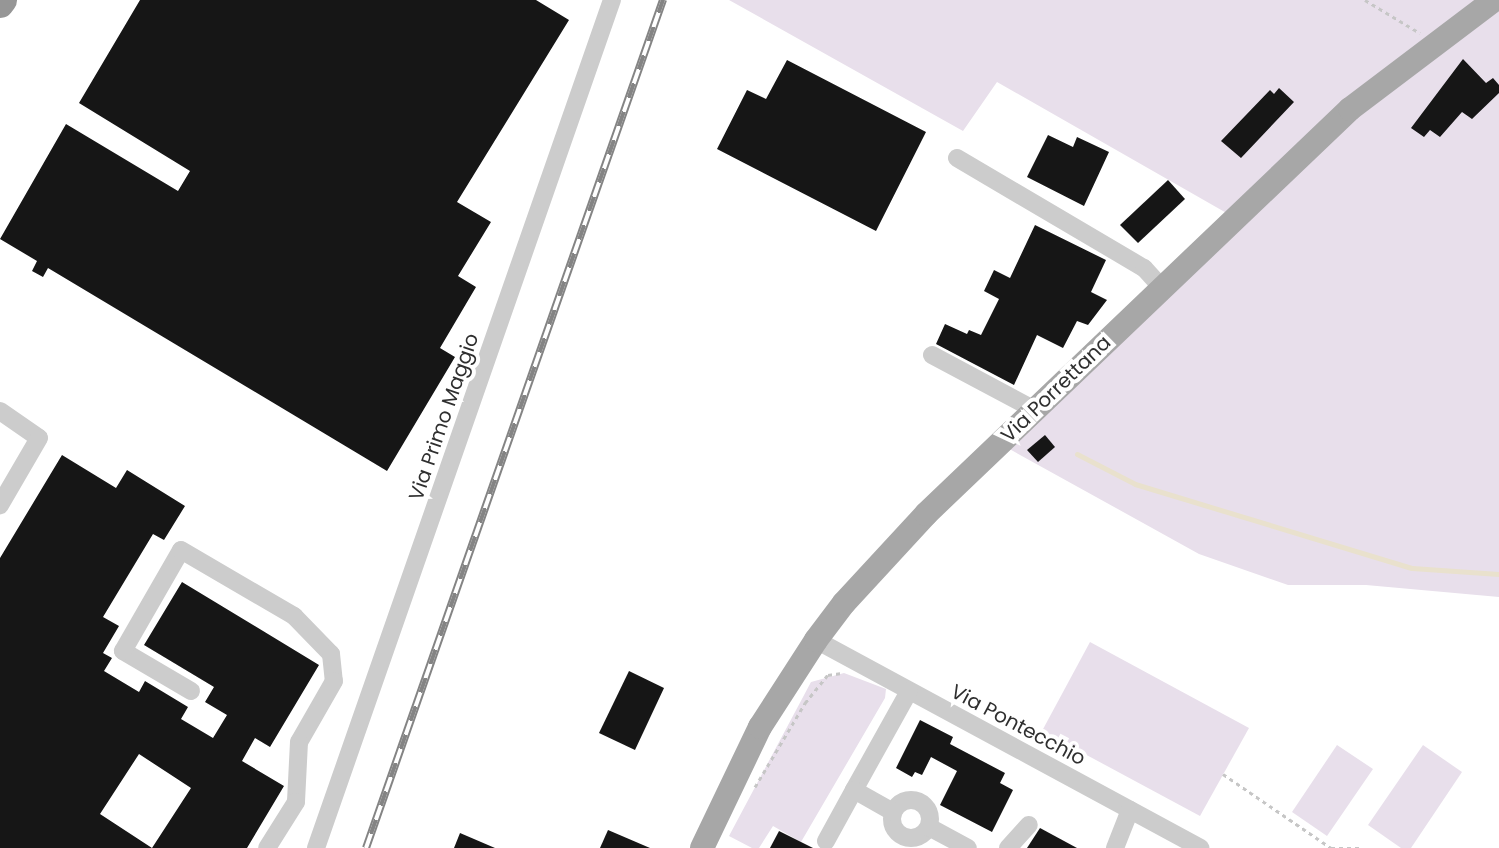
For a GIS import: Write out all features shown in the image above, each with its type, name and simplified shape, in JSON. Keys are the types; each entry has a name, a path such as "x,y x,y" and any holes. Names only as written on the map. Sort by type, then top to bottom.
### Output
{"main road":[{"name":"Via Porrettana","path":"702,848 760,727 816,640 844,603 926,514 1350,109 1494,0"}],"street":[{"name":"Via Primo Maggio","path":"316,848 612,0"},
{"path":"957,158 1144,268 1161,287"},
{"path":"932,355 1035,410"},
{"path":"0,411 39,438 0,505"},
{"path":"191,691 123,651 181,550 294,616 331,654 334,681 299,742 296,802 267,848"},
{"name":"Via Pontecchio","path":"816,640 1200,848"},
{"path":"826,841 909,691"},
{"path":"854,790 893,812 905,800 923,803 931,818 929,827 968,848"},
{"path":"1115,848 1130,810"},
{"path":"1008,848 1029,825"}],"path":[{"path":"1365,0 1435,42"},
{"path":"750,798 805,703 828,675 853,675"},
{"path":"1223,774 1331,848 1360,848"}],"shaded area":[{"path":"729,0 1499,0 1499,597 1366,585 1288,585 1199,554 995,441 1230,215 997,82 963,131"},
{"path":"1090,642 1249,728 1200,816 1042,731"},
{"path":"844,673 886,689 885,698 801,842 773,826 759,848 752,848 729,836 811,682"},
{"path":"1337,745 1373,769 1327,836 1292,812"},
{"path":"1423,745 1462,772 1411,848 1401,848 1368,825"}],"building":[{"path":"140,0 536,0 569,20 457,202 491,222 458,276 476,287 440,348 455,357 387,471 48,268 43,277 32,271 37,261 0,239 66,124 178,191 190,171 79,103"},
{"path":"1463,59 1486,83 1493,78 1499,85 1499,93 1472,119 1462,112 1440,137 1430,130 1424,137 1411,128"},
{"path":"787,60 926,132 876,231 717,149 747,90 766,99"},
{"path":"1279,88 1294,102 1241,158 1221,141 1270,90 1274,94"},
{"path":"1048,135 1073,147 1077,137 1109,152 1084,206 1027,177"},
{"path":"1168,180 1185,199 1138,243 1120,225"},
{"path":"1035,225 1106,260 1091,292 1107,300 1088,325 1077,321 1063,348 1037,335 1014,385 936,344 945,324 967,334 969,330 981,335 999,299 984,291 994,270 1010,278"},
{"path":"1045,435 1055,447 1038,462 1027,450"},
{"path":"62,455 116,488 127,470 185,506 164,540 153,534 103,617 119,626 103,653 112,658 104,671 139,692 145,681 188,707 181,719 213,738 227,715 205,702 214,687 144,645 182,582 319,665 270,747 255,738 242,761 284,786 247,848 152,848 0,848 0,558","holes":["139,754 191,788 152,848 100,814"]},
{"path":"629,671 664,688 635,750 599,733"},
{"path":"920,720 953,737 950,744 1005,773 1000,783 1013,790 992,832 940,805 957,771 931,757 922,775 915,772 912,777 896,768"},
{"path":"1040,828 1077,848 1027,848"},
{"path":"608,830 650,848 600,848"},
{"path":"779,831 813,848 770,848"},
{"path":"460,833 495,848 454,848"}],"waterway":[{"path":"1077,454 1135,484 1412,568 1499,574"}],"railway":[{"path":"366,848 663,0"}]}
